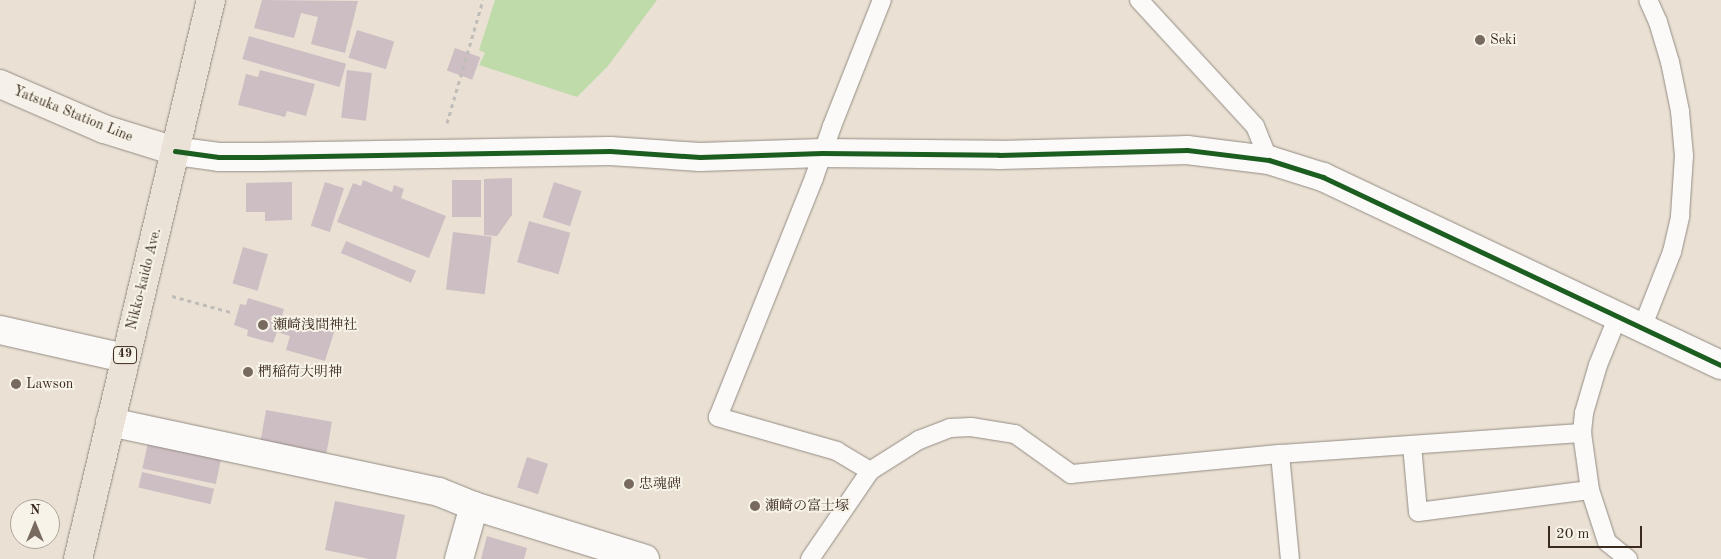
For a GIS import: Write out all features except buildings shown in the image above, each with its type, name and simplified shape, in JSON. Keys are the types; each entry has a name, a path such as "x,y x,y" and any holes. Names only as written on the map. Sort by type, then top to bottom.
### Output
{"main road":[{"name":"Nikko-kaido Ave.","path":"78,559 124,358 212,0"},
{"name":"Yatsuka Station Line","path":"0,84 104,129 175,151"}],"street":[{"path":"175,151 218,157 610,151 700,157 822,153 999,155 1187,150 1269,160 1323,176 1721,365"},
{"path":"0,330 124,358"},
{"path":"110,422 439,492 474,506 645,559"},
{"path":"459,559 474,506"}],"lane":[{"path":"870,471 837,451 718,417 882,0"},
{"path":"1139,0 1255,126 1269,160"},
{"path":"1642,328 1672,252 1680,216 1684,156 1680,111 1670,62 1658,22 1648,0"},
{"path":"1618,316 1598,364 1584,413 1582,433 1590,490 1607,551 1628,559"},
{"path":"810,559 870,471 919,440 950,428 971,427 1016,434 1071,474 1280,454 1582,433"},
{"path":"1412,445 1418,512 1590,490"},
{"path":"1280,454 1290,559"}],"path":[{"path":"446,126 483,0"},
{"path":"172,296 234,313"}],"green space":[{"path":"495,0 657,0 608,66 577,97 479,65 485,53 479,50"}],"cycle path":[{"path":"175,151 219,157 610,151 700,157 822,153 999,155 1187,150 1269,160 1323,177 1721,365"}],"place":[{"name":"Seki","path":"1480,40"},
{"name":"瀬崎浅間神社","path":"263,325"},
{"name":"椚稲荷大明神","path":"248,372"},
{"name":"Lawson","path":"16,384"},
{"name":"忠魂碑","path":"629,484"},
{"name":"瀬崎の富士塚","path":"755,506"}]}
